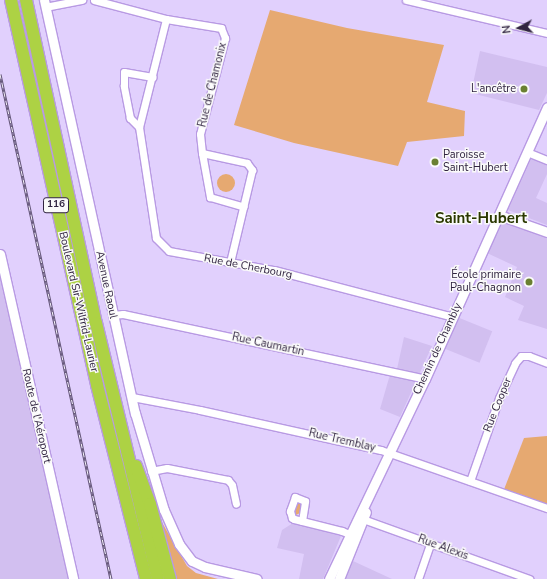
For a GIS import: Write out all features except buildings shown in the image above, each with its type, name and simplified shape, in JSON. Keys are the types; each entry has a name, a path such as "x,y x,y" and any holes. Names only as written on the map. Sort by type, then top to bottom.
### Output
{"highway":[{"name":"Boulevard Sir-Wilfrid-Laurier","path":"11,0 92,362 146,579"},
{"name":"Boulevard Sir-Wilfrid-Laurier","path":"26,0 116,408 158,579"},
{"path":"116,408 150,504 170,579"},
{"path":"135,536 139,579"}],"street":[{"path":"44,3 82,0"},
{"name":"Rue de Chamonix","path":"94,0 166,19 221,28 225,38 200,134 202,153 210,197 244,207"},
{"path":"406,0 547,33"},
{"name":"Avenue Raoul","path":"44,3 112,315 151,471 173,532 192,561 205,567 257,579"},
{"name":"Rue de Cherbourg","path":"166,19 153,77 139,127 156,238 169,251 274,270 453,317"},
{"name":"Rue de Cherbourg","path":"139,127 130,118 124,86 124,72 153,77"},
{"name":"Chemin de Chambly","path":"339,579 360,519 376,482 453,317 547,107"},
{"path":"527,152 547,160"},
{"path":"202,153 250,164 253,174 230,262"},
{"path":"499,215 547,232"},
{"name":"Route de l'Aéroport","path":"0,254 73,579"},
{"name":"Rue Caumartin","path":"112,315 123,314 424,380"},
{"name":"Rue Cooper","path":"470,481 499,398 515,363 522,356 529,356 547,363"},
{"name":"Rue Tremblay","path":"132,397 200,410 389,453 547,508"},
{"path":"151,471 167,468 228,480 232,485 236,504"},
{"name":"Chemin de Chambly","path":"329,579 349,534 360,519"},
{"name":"Rue Alexis","path":"360,519 528,579"},
{"path":"302,521 349,534"},
{"path":"418,579 430,544"}],"shaded area":[{"path":"270,10 347,28 444,45 427,102 465,111 464,136 407,142 398,166 294,143 234,125"},
{"path":"480,51 547,67 547,93 539,110 471,93"},
{"path":"531,159 547,164 547,174 536,198 547,203 547,225 508,210"},
{"path":"226,174 232,177 235,183 232,189 226,192 220,189 217,183 220,177"},
{"name":"École primaire Paul-Chagnon","path":"505,223 547,238 547,329 518,320 524,306 505,297 517,267 487,253 501,225"},
{"path":"0,268 68,579 0,579"},
{"path":"457,317 492,331 479,363 444,349"},
{"path":"404,337 432,346 400,417 380,409 389,378 397,369"},
{"path":"547,436 547,508 503,492 524,438"},
{"path":"298,501 302,503 300,513 296,515 294,511"},
{"path":"160,519 187,566 196,573 218,579 175,579"},
{"path":"293,523 341,536 323,579 299,579 304,554 277,548 282,530"},
{"path":"353,561 392,579 345,579"}],"railway":[{"path":"0,74 111,579"}],"place":[{"name":"L'ancêtre","path":"524,89"},
{"name":"Paroisse Saint-Hubert","path":"435,162"},
{"name":"École primaire Paul-Chagnon","path":"529,282"}],"district":[{"name":"Saint-Hubert","path":"481,219"}]}
